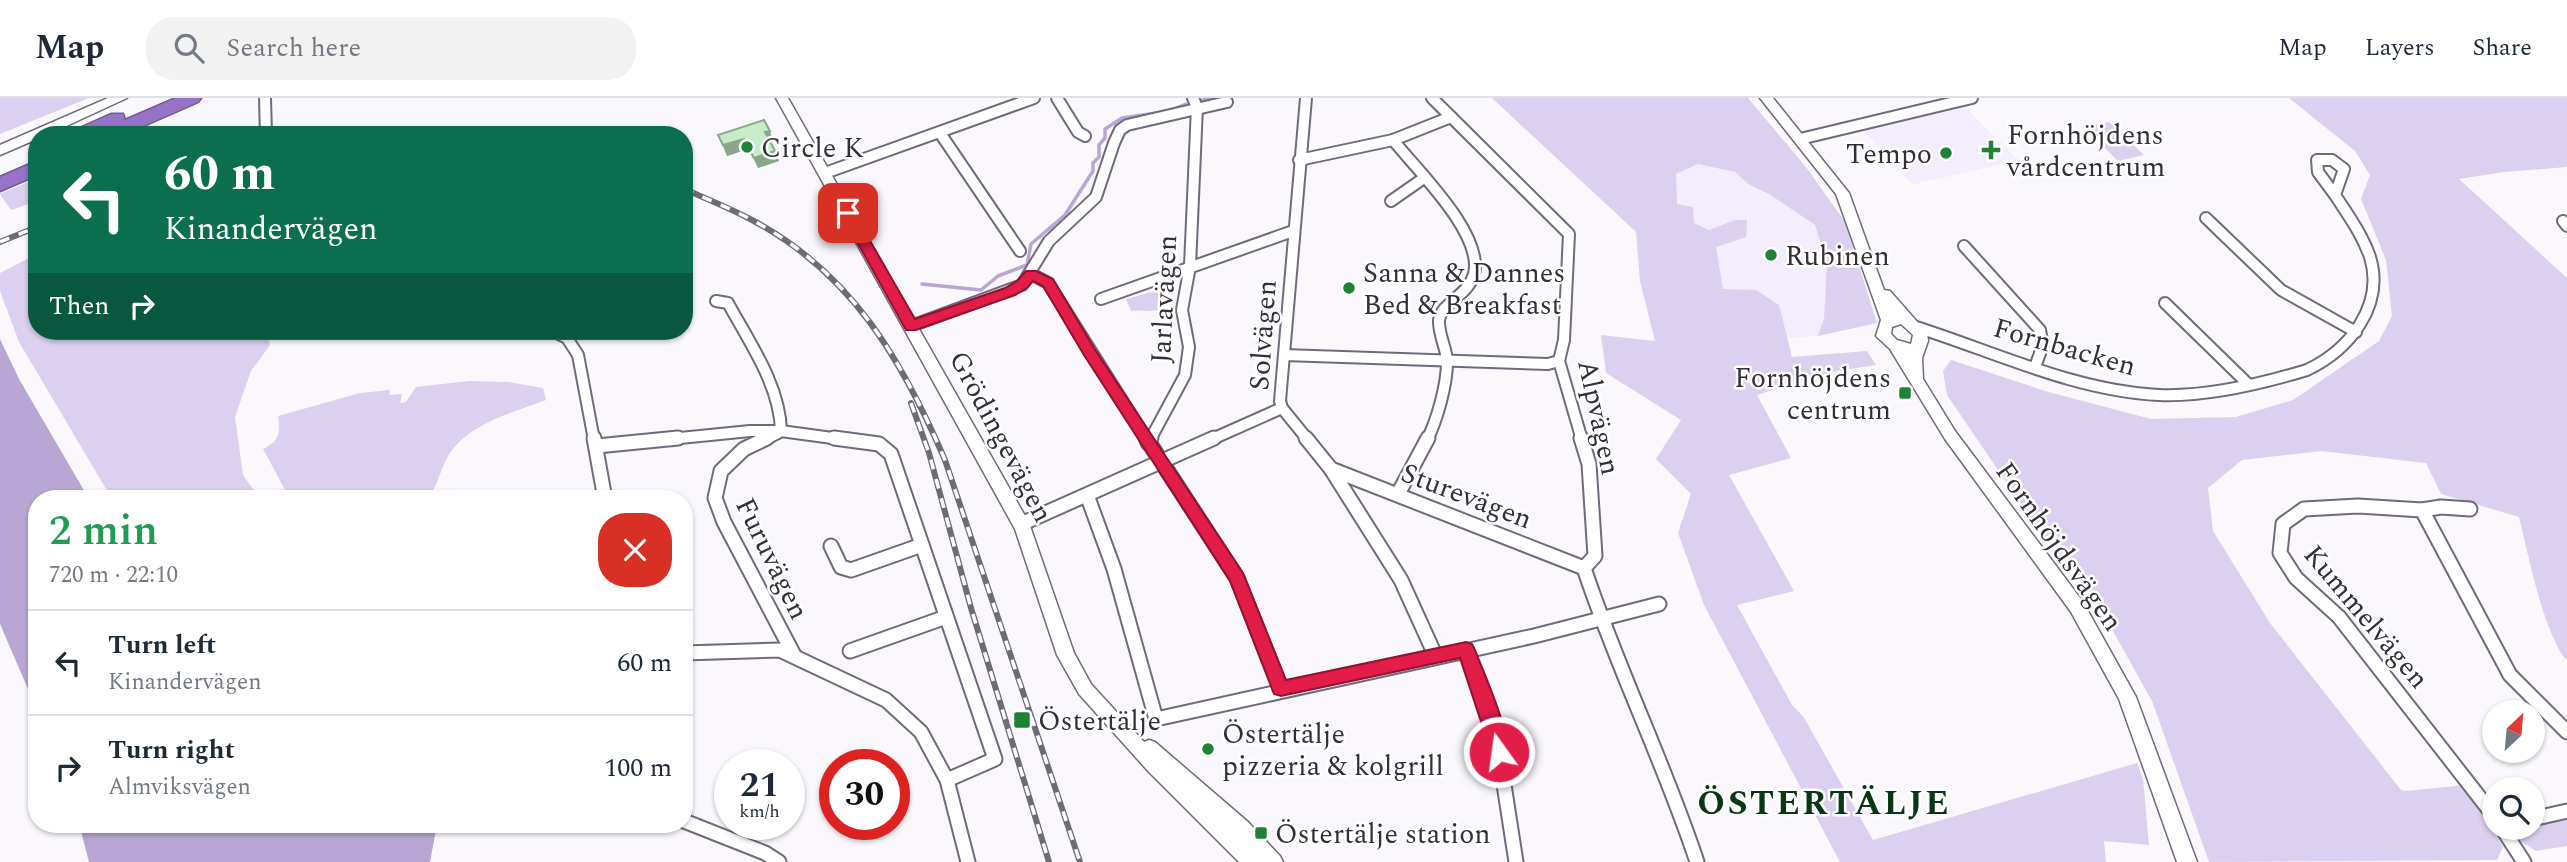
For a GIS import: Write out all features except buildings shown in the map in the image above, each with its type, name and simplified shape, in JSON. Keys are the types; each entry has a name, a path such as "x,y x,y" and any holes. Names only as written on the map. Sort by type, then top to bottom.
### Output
{"highway":[{"path":"100,126 165,98"},
{"path":"127,126 192,98"},
{"path":"0,172 28,159"},
{"path":"0,184 28,171"}],"main road":[{"path":"55,126 120,98"},
{"path":"0,150 28,138"}],"street":[{"path":"265,98 266,126"},
{"name":"Grödingevägen","path":"782,98 1021,524 1066,655 1085,689 1154,765 1252,862"},
{"path":"825,173 1034,98"},
{"path":"1057,98 1078,132 1085,136"},
{"name":"Solvägen","path":"1306,98 1280,401 1282,408 1331,469 1401,580 1436,657"},
{"name":"Alpvägen","path":"1432,98 1569,234 1564,340 1559,361 1589,464 1595,556 1584,568"},
{"name":"Fornhöjdsvägen","path":"1766,98 1842,194 1878,285 1889,321 1882,327 1883,335 1896,346 1950,435 2077,607 2127,697 2187,862"},
{"path":"1800,139 1972,98"},
{"path":"911,326 1022,285 1049,241 1096,197 1120,130 1127,125 1195,103 1227,102"},
{"name":"Jarlavägen","path":"1148,443 1185,375 1189,347 1182,310 1190,266 1195,103"},
{"path":"1299,160 1393,140 1451,117"},
{"path":"940,133 1020,251"},
{"path":"1393,140 1462,226 1474,251 1475,275 1462,295 1444,309 1439,320 1447,362 1435,424 1398,494"},
{"path":"1391,201 1423,178"},
{"name":"Fornbacken","path":"1915,334 1973,345 2088,384 2145,394 2204,395 2308,370 2338,352 2356,332 2371,304 2372,265 2357,231 2335,195"},
{"path":"2206,218 2281,290 2356,332"},
{"path":"1101,299 1293,231"},
{"path":"1964,246 2040,330 2043,345 2035,367"},
{"path":"1031,274 1048,283 1160,462 1237,578 1281,689 1601,620 1659,604"},
{"name":"Fornhöjdsvägen","path":"1878,285 1915,334 1919,386"},
{"path":"716,300 728,303 754,351 783,419 781,431"},
{"path":"2165,303 2248,384"},
{"path":"1889,321 1915,334"},
{"path":"1896,346 1915,334"},
{"path":"568,340 578,355 604,490"},
{"path":"1284,355 1447,362 1548,364 1559,361"},
{"path":"1021,524 1282,408"},
{"path":"597,446 750,431 781,431 879,444 891,454 995,759 947,780"},
{"name":"Furuvägen","path":"781,431 744,449 721,471 716,498 724,522 794,655"},
{"name":"Sturevägen","path":"1331,469 1584,568"},
{"name":"Grödingevägen","path":"1087,495 1114,569 1156,719 1281,689"},
{"name":"Kummelvägen","path":"2470,509 2441,507 2422,510 2358,506 2304,509 2283,524 2280,553 2296,578 2339,617 2482,801"},
{"path":"2422,510 2510,675 2567,732"},
{"path":"831,546 841,567 850,570 922,545"},
{"path":"1584,568 1601,620 1647,728 1696,862"},
{"path":"850,651 946,617"},
{"path":"693,653 780,650 886,700 921,732 947,780 968,862"},
{"path":"1466,650 1496,733 1516,862"},
{"name":"Grödingevägen","path":"1121,728 1167,762 1241,828 1273,862"},
{"path":"2545,816 2567,811"},
{"path":"693,825 765,853 779,862"},
{"path":"2510,840 2524,862"}],"shaded area":[{"path":"0,98 89,98 0,134"},
{"path":"1492,98 1748,98 1806,167 1845,222 1877,323 1818,336 1824,318 1827,263 1815,225 1769,194 1748,184 1735,172 1698,164 1676,174 1677,204 1693,207 1694,223 1709,230 1735,220 1747,220 1746,237 1716,247 1723,289 1756,290 1779,305 1792,357 1867,351 1876,365 1831,372 1757,395 1791,458 1729,475 1794,591 1737,605 1792,705 1803,716 1873,840 2137,763 2143,779 2149,845 2104,841 2106,862 1840,862 1704,605 1678,533 1691,494 1656,459 1681,420 1606,373 1601,335 1655,341 1640,281 1636,232"},
{"path":"2289,98 2567,98 2567,167 2459,179 2567,278 2567,661 2544,614 2519,517 2441,494 2426,463 2321,451 2242,460 2208,488 2213,531 2270,623 2401,790 2466,785 2482,812 2482,840 2499,840 2503,847 2497,860 2209,862 2152,701 2099,606 2017,498 1947,395 1943,371 1951,360 2045,391 2151,419 2236,417 2293,400 2379,341 2392,316 2386,260 2361,199 2370,175 2355,151"},
{"path":"1966,108 2018,160 1912,185 1863,130"},
{"path":"2109,122 2144,155 2118,161 2083,127"},
{"name":"Rubinen","path":"1698,164 1735,172 1748,184 1769,194 1815,225 1827,263 1824,318 1818,336 1787,338 1778,305 1756,290 1723,289 1716,247 1735,220 1709,230 1694,223 1693,214 1677,204 1676,174"},
{"path":"28,182 28,204 11,210 0,194"},
{"path":"28,259 28,340 269,340 270,345 251,371 235,417 243,475 254,490 107,490 19,342 0,291 0,273"},
{"path":"1152,292 1162,294 1166,302 1160,309 1131,311 1126,299"},
{"path":"0,339 19,379 84,490 28,490 28,689 0,624"},
{"path":"469,381 508,382 543,388 546,400 491,421 466,436 447,458 433,490 285,490 263,449 278,436 278,416 360,393 390,390 389,395 402,394 400,403 406,402 416,387"},
{"path":"2567,811 2567,846 2536,851 2520,841 2545,840 2545,820"},
{"path":"81,833 435,833 430,862 89,862"}],"waterway":[{"path":"1203,100 1211,98"},
{"path":"1171,110 1186,104"},
{"path":"922,284 981,290 998,276 1027,265 1031,244 1065,215 1093,171 1093,163 1099,157 1099,145 1105,138 1105,129 1122,118 1157,113"}],"railway":[{"path":"693,193 752,220 787,241 818,266 846,293 870,322 911,388 945,460 1080,862"},
{"path":"0,242 28,231"},
{"path":"911,403 929,453 971,608 1049,862"}],"place":[{"name":"Circle K","path":"747,147"},
{"name":"Fornhöjdens vårdcentrum","path":"1991,150"},
{"name":"Tempo","path":"1946,153"},
{"name":"Rubinen","path":"1771,255"},
{"name":"Sanna & Dannes Bed & Breakfast","path":"1349,288"},
{"name":"Fornhöjdens centrum","path":"1905,393"},
{"name":"Östertälje","path":"1022,720"},
{"name":"Östertälje pizzeria & kolgrill","path":"1208,749"},
{"name":"Östertälje station","path":"1261,833"}],"district":[{"name":"ÖSTERTÄLJE","path":"1824,802"}],"route":[{"path":"848,213 911,326 1010,291 1022,285 1031,274 1048,283 1064,312 1237,578 1281,689 1466,650 1496,733 1499,752"}]}
